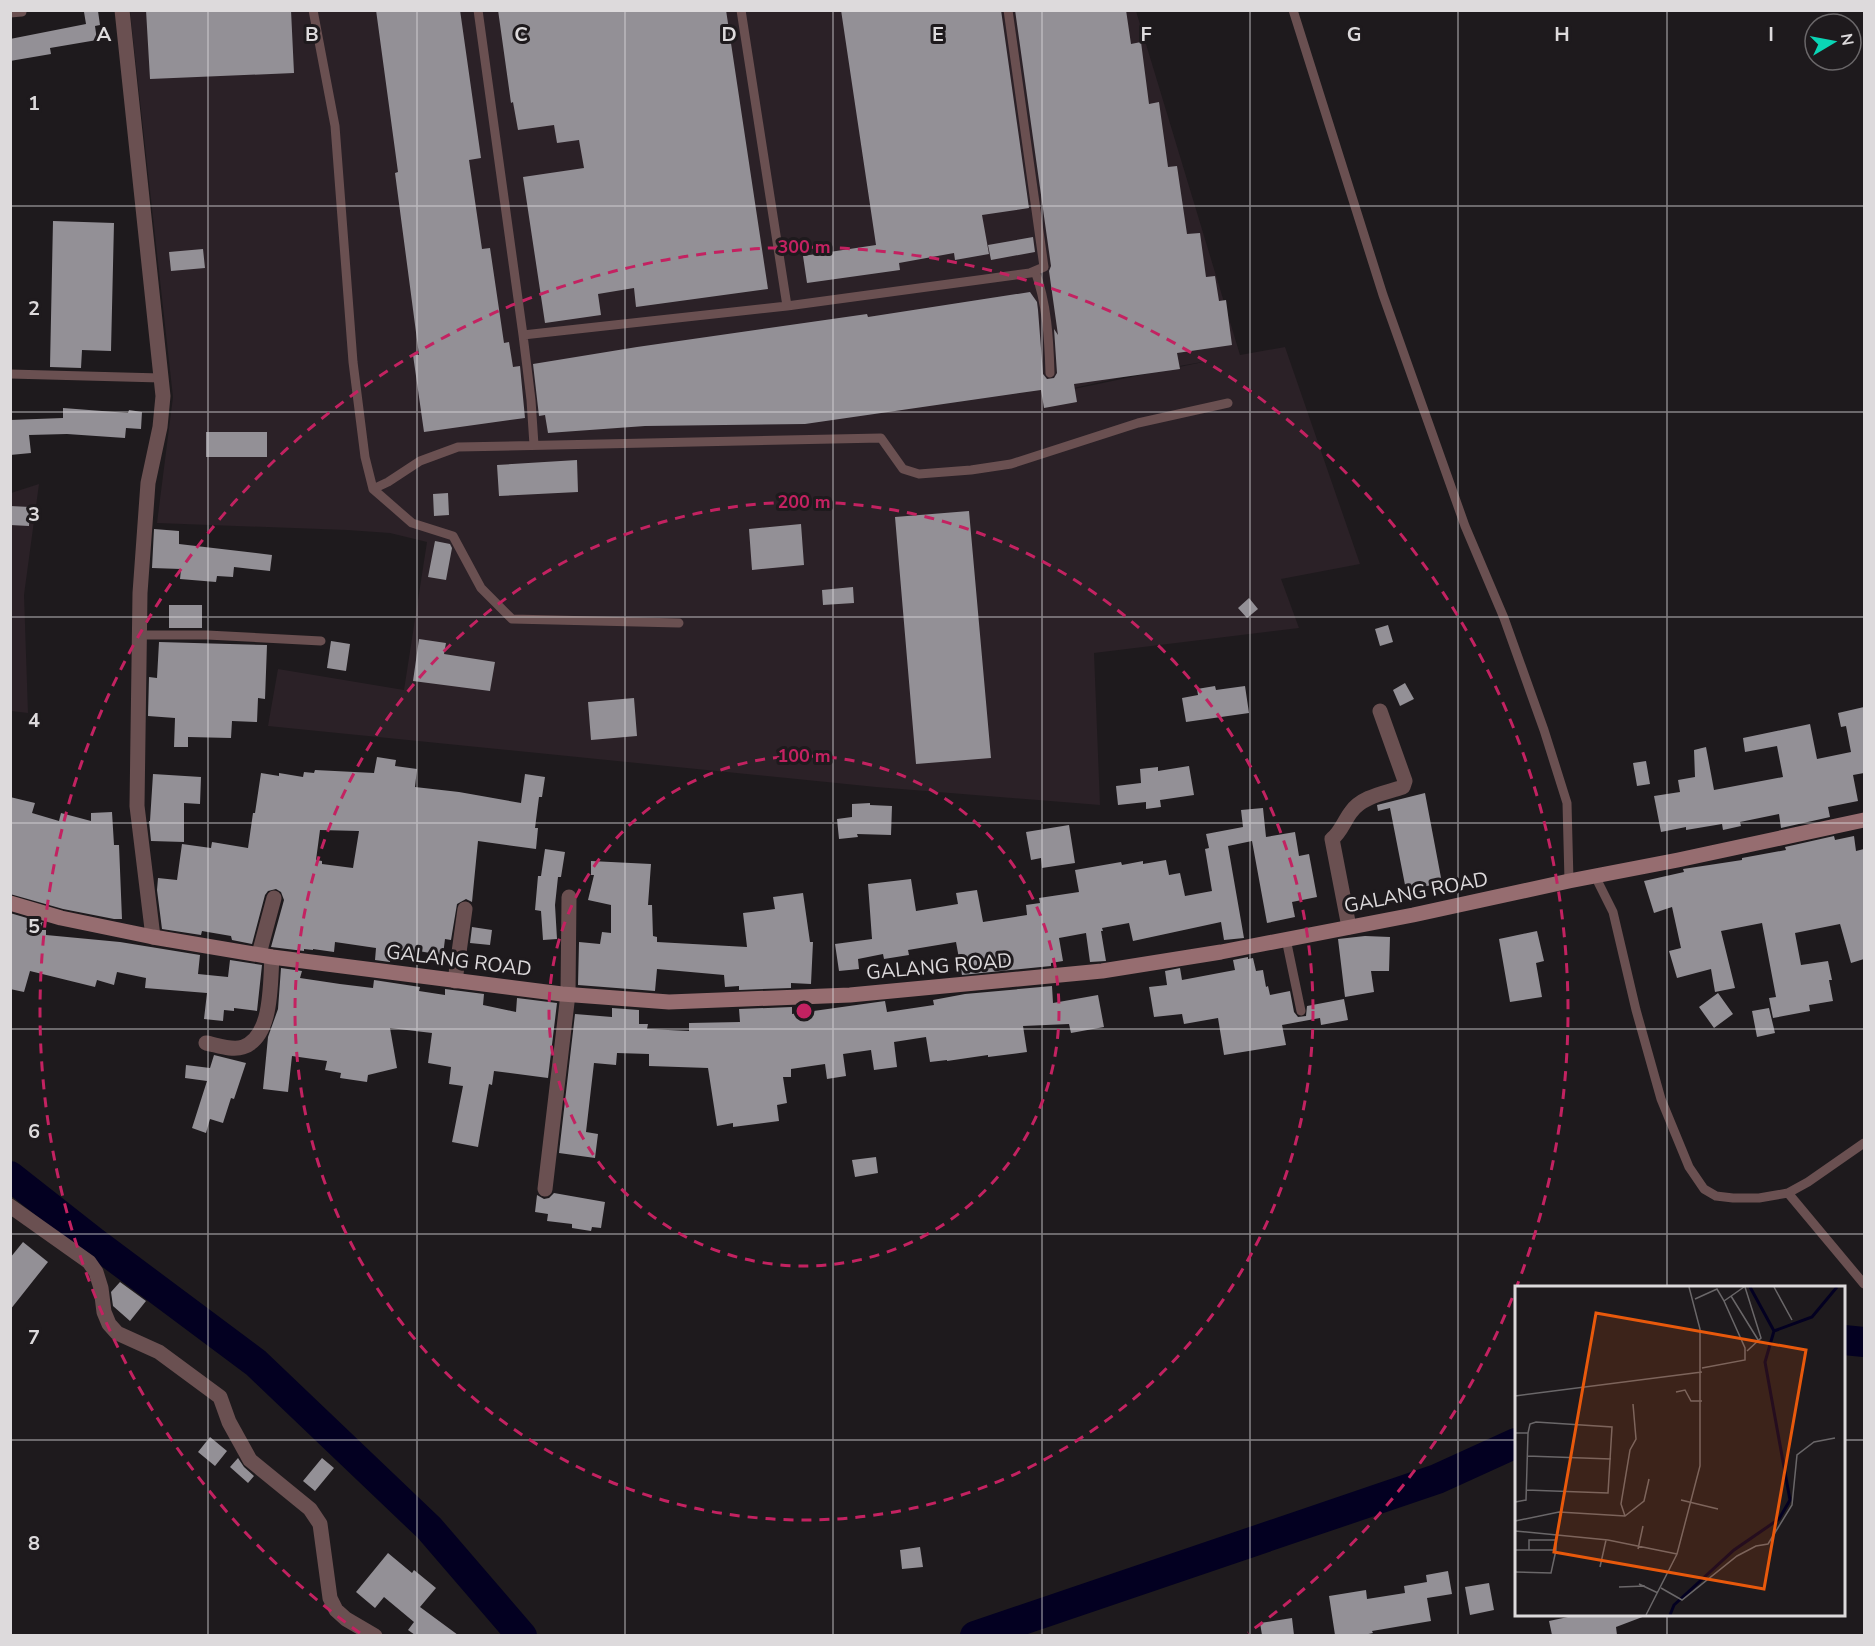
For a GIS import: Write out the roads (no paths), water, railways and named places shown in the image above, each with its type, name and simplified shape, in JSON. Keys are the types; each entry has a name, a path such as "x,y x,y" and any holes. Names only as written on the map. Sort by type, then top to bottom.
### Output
{"street":[{"path":"122,10 163,396 160,427 148,483 139,635 137,806 153,937"},
{"path":"1349,927 1332,839 1339,834 1353,808 1365,800 1403,788 1405,781 1380,711"},
{"name":"GALANG ROAD","path":"10,903 60,918 265,956 568,994 669,1002 850,995 1102,971 1413,915 1864,820"},
{"path":"545,1189 568,994 570,897"},
{"path":"206,1043 236,1048 245,1047 258,1036 268,1012 265,956 273,898"},
{"path":"455,981 465,909"},
{"path":"10,1206 89,1262 102,1288 104,1312 109,1324 117,1333 159,1352 220,1397 250,1460 310,1509 320,1524 330,1598 336,1610 346,1619 375,1635"}],"lane":[{"path":"313,10 335,126 353,362 365,457 373,489 412,523 453,536 481,588 512,619 679,623"},
{"path":"478,10 523,335 534,445"},
{"path":"741,10 787,306"},
{"path":"523,335 787,306 1035,271 1044,267 1008,10"},
{"path":"1293,10 1383,295 1466,526 1504,618 1567,803 1569,881"},
{"path":"10,13 23,11"},
{"path":"1035,271 1045,315 1050,373"},
{"path":"10,374 161,378"},
{"path":"373,489 420,461 458,447 881,438 903,469 919,474 944,473 1011,464 1138,423 1228,403"},
{"path":"139,635 321,641"},
{"path":"1595,876 1612,912 1635,1010 1661,1099 1689,1167 1704,1189 1716,1196 1759,1198 1788,1193 1808,1182 1864,1143"},
{"path":"1286,939 1301,1011"},
{"path":"1788,1193 1864,1283"}],"waterway":[{"path":"10,1176 256,1363 429,1528 522,1636"},
{"path":"1845,1340 1864,1342"},
{"path":"975,1636 1437,1479 1515,1443"}]}
